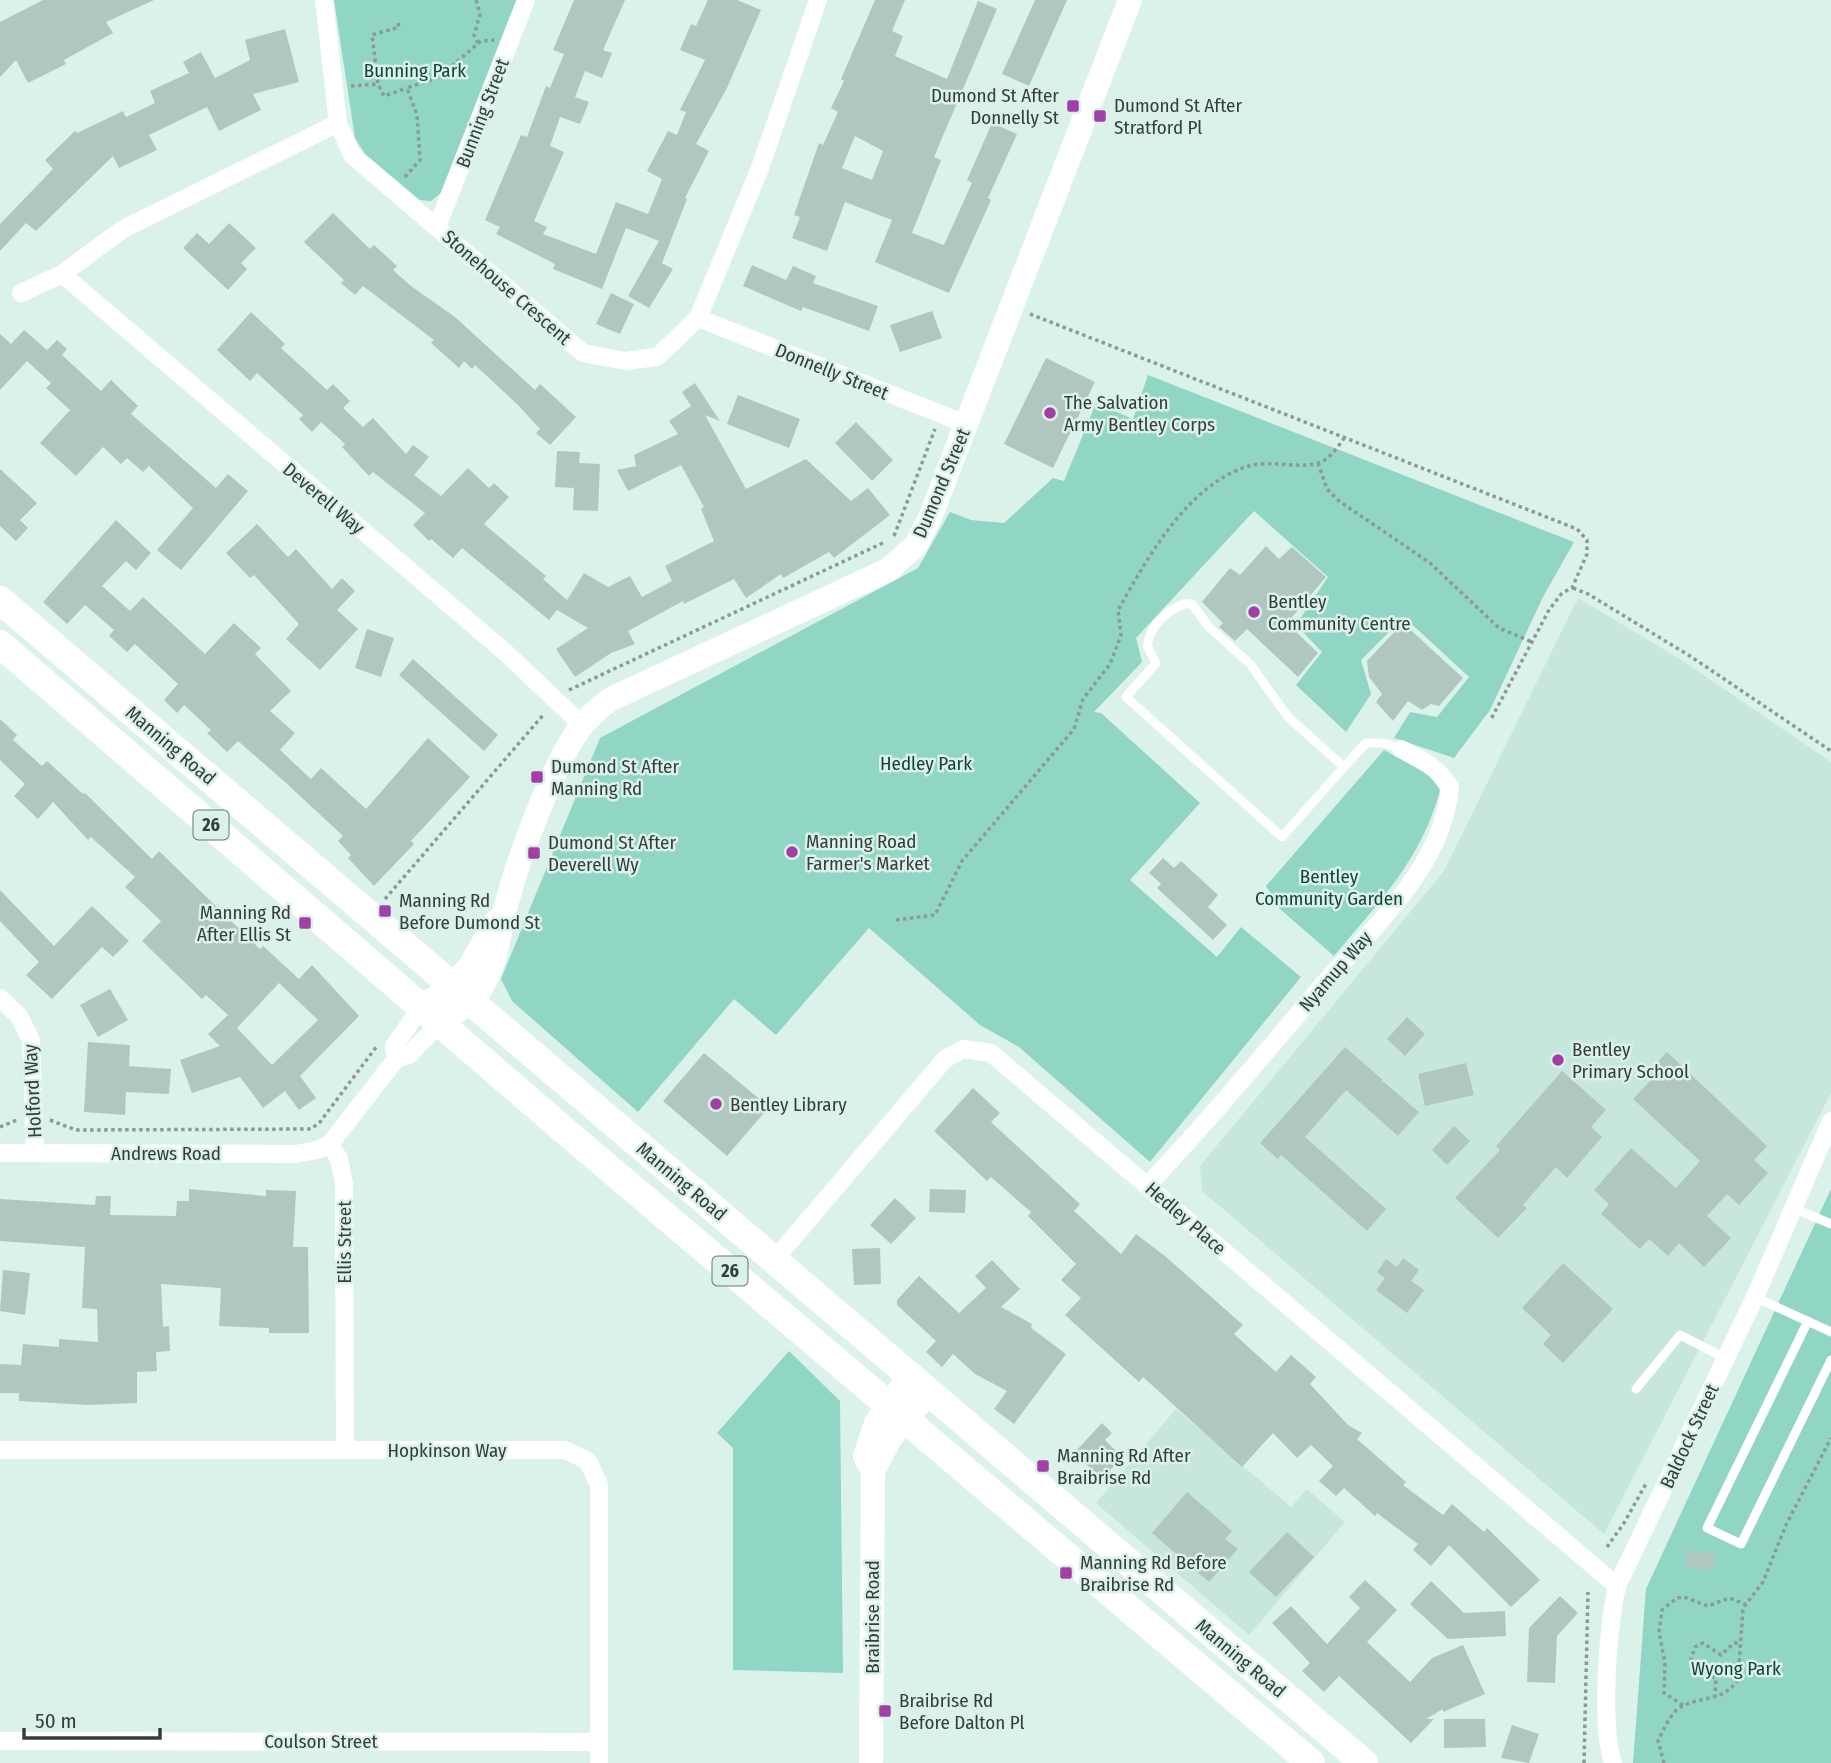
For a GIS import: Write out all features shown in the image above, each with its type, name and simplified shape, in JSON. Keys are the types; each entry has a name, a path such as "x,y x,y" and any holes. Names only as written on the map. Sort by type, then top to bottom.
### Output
{"main road":[{"name":"Manning Road","path":"0,600 1364,1763"},
{"name":"Manning Road","path":"0,644 897,1413 1311,1763"}],"street":[{"name":"Stonehouse Crescent","path":"324,0 338,123 352,155 583,353 625,361 657,357 698,318 760,169 818,0"},
{"name":"Bunning Street","path":"437,226 526,0"},
{"name":"Dumond Street","path":"431,1014 486,978 498,950 506,906 534,824 582,725 606,703 627,690 899,563 923,532 1130,0"},
{"path":"21,293 62,274 123,229 338,123"},
{"name":"Deverell Way","path":"62,274 505,652 582,725"},
{"name":"Donnelly Street","path":"698,318 966,424"},
{"name":"Nyamup Way","path":"1148,1185 1227,1100 1396,901 1430,852 1446,813 1450,787 1435,768 1401,749"},
{"name":"Holford Way","path":"0,998 19,1016 31,1040 35,1153"},
{"path":"330,1144 396,1059 394,1046 431,1014"},
{"name":"Hedley Place","path":"775,1259 945,1059 962,1049 984,1051 1003,1062 1617,1586"},
{"name":"Baldock Street","path":"1613,1763 1607,1736 1611,1615 1617,1586 1755,1297 1831,1121"},
{"name":"Andrews Road","path":"0,1153 296,1154 330,1144"},
{"name":"Ellis Street","path":"330,1144 339,1160 344,1184 345,1450"},
{"name":"Braibrise Road","path":"871,1763 873,1471 891,1437 897,1413 920,1382"},
{"name":"Hopkinson Way","path":"0,1450 565,1450 588,1461 599,1485 599,1763"},
{"name":"Coulson Street","path":"0,1741 599,1742"}],"lane":[{"path":"1343,767 1288,717 1250,664 1208,626 1192,604 1172,609 1150,629 1147,646 1157,663 1126,697 1282,837 1366,743 1384,743 1401,749"},
{"path":"1793,1208 1831,1224"},
{"path":"1755,1297 1831,1332"},
{"path":"1808,1321 1707,1528 1741,1544 1831,1360"},
{"path":"1636,1389 1680,1335 1726,1358"}],"path":[{"path":"476,0 480,14 474,35 478,43"},
{"path":"397,23 399,27 372,35 378,84 384,96 439,77 478,43 492,39 509,44"},
{"path":"335,87 378,84"},
{"path":"394,189 420,160 417,115 407,88"},
{"path":"1012,306 1577,529 1587,540 1587,554 1572,588 1562,593 1549,610 1490,721"},
{"path":"567,691 893,538 935,427"},
{"path":"896,920 935,915 962,861 1074,729 1083,699 1110,664 1121,635 1118,610 1193,499 1220,478 1247,466 1267,461 1318,463 1325,460 1345,437"},
{"path":"1318,463 1327,489 1339,501 1430,563 1499,628 1532,642"},
{"path":"1572,588 1588,594 1690,656 1831,751"},
{"path":"384,900 548,710"},
{"path":"0,1127 18,1119 33,1119 53,1121 76,1130 311,1129 320,1122 381,1041"},
{"path":"1664,1763 1658,1741 1675,1712 1685,1706 1727,1693 1738,1679 1745,1604 1763,1582 1786,1525 1831,1438"},
{"path":"1584,1763 1588,1592"},
{"path":"1685,1706 1664,1693 1665,1663 1659,1632 1662,1610 1669,1603 1684,1597 1708,1605 1729,1598 1745,1604"},
{"path":"1715,1698 1716,1679 1691,1659 1695,1647 1703,1643 1721,1655 1734,1643 1741,1643"}],"shaded area":[{"name":"Bentley Primary School","path":"1578,598 1683,661 1831,762 1831,1093 1604,1534 1202,1191 1200,1166 1444,871"},
{"path":"1176,1409 1291,1507 1307,1489 1345,1522 1249,1635 1096,1503"}],"green space":[{"name":"Bunning Park","path":"334,0 517,0 442,192 431,201 420,200 365,154 355,138"},
{"name":"Hedley Park","path":"1148,375 1574,542 1543,597 1490,710 1454,758 1394,738 1410,712 1437,717 1469,677 1404,617 1361,660 1371,694 1346,732 1296,685 1322,652 1296,625 1328,577 1254,511 1136,638 1142,662 1094,712 1101,713 1200,803 1130,880 1217,957 1241,927 1301,977 1150,1162 1019,1047 980,1025 869,928 776,1035 734,999 638,1112 512,1001 501,979 600,738 918,568 950,512 971,520 1004,523 1053,478 1064,481 1096,403 1133,419"},
{"name":"Bentley Community Garden","path":"1384,750 1429,775 1440,790 1432,815 1410,859 1383,898 1334,956 1280,909 1266,886"},
{"name":"Wyong Park","path":"1831,1189 1831,1763 1633,1763 1646,1589"},
{"path":"789,1351 840,1401 843,1673 733,1670 733,1448 717,1433"}],"building":[{"path":"43,0 154,0 106,22 113,33 64,60 66,64 28,83 16,60 0,77 0,22"},
{"path":"574,0 625,0 603,50 612,53 602,78 585,71 575,97 589,102 580,124 560,117 550,146 564,152 534,221 547,227 543,234 596,254 616,202 648,214 662,179 647,171 668,131 677,135 686,112 680,110 705,60 680,50 691,24 696,26 708,0 737,0 761,10 727,88 696,144 709,151 685,198 687,199 662,263 673,269 649,308 628,296 659,241 626,228 602,289 553,269 555,264 496,234 500,227 485,220 521,135 527,137 546,86 550,88 564,54 553,50"},
{"path":"875,0 905,0 892,31 903,36 895,56 947,79 978,1 997,9 934,157 941,160 912,233 944,245 972,183 967,180 992,123 1017,134 949,293 875,262 892,220 845,202 827,251 792,238 800,217 794,215 819,143 823,145 838,112 831,108 844,81 841,79","holes":["855,136 883,151 872,180 842,168"]},
{"path":"1035,0 1067,0 1029,86 1002,74"},
{"path":"285,29 299,82 253,94 261,110 219,131 207,107 149,135 157,150 119,168 113,156 36,231 26,223 0,251 0,224 53,169 45,160 75,131 77,133 123,111 126,117 155,103 150,91 189,73 183,62 201,52 215,78 250,60 245,40"},
{"path":"333,213 370,249 374,245 397,266 393,270 411,286 455,317 535,390 540,384 576,417 550,445 536,433 540,429 519,406 475,365 472,369 464,361 459,368 431,343 434,340 363,286 355,295 341,283 344,280 304,242"},
{"path":"229,223 256,248 241,263 247,269 228,290 183,248 197,233 209,244"},
{"path":"752,265 786,280 793,266 816,276 813,283 878,306 869,331 803,307 801,311 743,286"},
{"path":"611,293 634,304 620,334 596,324"},
{"path":"932,311 942,338 900,352 890,325"},
{"path":"251,312 285,344 281,348 327,390 333,384 350,401 343,408 363,427 373,418 406,454 413,445 429,457 414,475 441,496 468,468 489,488 494,483 509,497 484,524 546,576 543,579 567,600 584,573 608,587 630,576 642,597 672,581 665,566 714,541 701,509 704,507 681,465 628,491 617,470 636,466 634,455 678,434 669,421 691,406 682,392 695,383 720,421 705,415 746,489 806,459 851,501 868,488 890,515 834,558 829,552 783,578 781,574 746,598 734,579 684,604 683,601 628,631 635,644 611,653 575,677 556,649 588,628 557,610 549,620 462,548 453,558 431,539 429,541 413,525 425,513 373,472 369,476 342,447 345,444 321,422 312,432 299,419 303,415 257,373 250,381 217,350"},
{"path":"24,330 47,350 57,340 67,349 62,355 101,391 111,380 138,406 131,414 216,488 228,474 248,491 181,570 157,550 193,508 149,466 143,472 127,458 121,464 103,447 76,476 40,443 70,410 46,388 51,383 27,361 0,390 0,334 11,344"},
{"path":"1046,358 1095,382 1053,468 1004,444"},
{"path":"738,395 800,419 789,448 727,424"},
{"path":"856,422 893,460 872,481 835,443"},
{"path":"557,451 580,452 579,463 600,464 598,511 573,510 574,488 555,487"},
{"path":"0,469 37,503 20,520 28,528 16,541 0,526"},
{"path":"116,520 151,553 136,570 126,561 102,586 130,611 143,597 205,654 234,623 261,648 255,654 291,691 270,711 295,733 280,750 311,779 321,768 366,809 428,738 470,777 411,841 414,844 374,886 348,858 351,855 338,841 343,836 285,782 238,741 227,752 207,733 211,730 184,705 177,713 164,700 178,684 135,644 127,652 109,636 114,630 85,605 67,624 43,602"},
{"path":"257,524 288,557 296,549 332,589 342,578 355,591 337,610 358,629 320,670 286,639 299,624 254,575 250,578 226,553"},
{"name":"Bentley Community Centre","path":"1266,546 1279,559 1292,547 1326,577 1287,623 1318,653 1298,677 1247,629 1235,641 1219,627 1223,623 1202,602 1230,568 1240,575"},
{"name":"Bentley Community Centre","path":"1403,623 1463,678 1439,706 1431,704 1422,710 1408,701 1393,721 1376,702 1382,694 1369,677 1367,661"},
{"path":"367,629 394,638 381,677 355,668"},
{"path":"413,659 498,735 484,751 399,675"},
{"path":"0,719 17,735 13,740 42,766 47,761 85,793 152,859 159,851 260,949 263,946 299,979 312,965 359,1016 300,1076 316,1098 299,1110 285,1091 263,1108 240,1077 192,1093 180,1060 220,1046 208,1034 228,1015 206,995 202,999 142,941 161,921 125,887 135,877 91,837 88,840 53,802 38,819 14,796 25,784 0,760","holes":["279,983 318,1020 272,1065 237,1028"]},
{"path":"1163,858 1174,868 1181,861 1218,895 1208,907 1227,925 1213,940 1157,888 1161,884 1149,873"},
{"path":"0,890 54,946 92,906 129,941 113,957 102,947 52,999 26,975 39,962 0,921"},
{"path":"110,989 128,1020 98,1037 80,1005"},
{"path":"1407,1017 1425,1034 1405,1056 1387,1039"},
{"path":"88,1042 130,1045 129,1066 171,1069 169,1094 126,1092 125,1115 84,1112"},
{"path":"1345,1047 1383,1080 1381,1082 1419,1112 1398,1136 1346,1090 1305,1137 1386,1209 1367,1231 1281,1155 1278,1159 1260,1143"},
{"path":"1667,1052 1767,1146 1754,1160 1768,1173 1739,1205 1727,1194 1707,1216 1731,1238 1704,1267 1679,1243 1668,1256 1649,1239 1640,1249 1601,1214 1609,1204 1594,1190 1631,1148 1676,1188 1700,1161 1633,1099 1651,1080 1646,1075"},
{"name":"Bentley Library","path":"704,1053 769,1107 727,1156 663,1101"},
{"path":"1466,1063 1474,1095 1425,1106 1418,1074"},
{"path":"1562,1071 1606,1110 1591,1127 1602,1137 1567,1178 1556,1167 1523,1205 1527,1208 1498,1238 1455,1198 1500,1150 1496,1146"},
{"path":"973,1088 1000,1113 991,1122 1080,1204 1074,1211 1121,1254 1136,1234 1165,1256 1243,1325 1234,1334 1276,1372 1291,1355 1316,1377 1310,1384 1348,1425 1362,1433 1357,1439 1406,1482 1403,1485 1443,1515 1452,1504 1484,1532 1487,1528 1540,1580 1511,1607 1449,1545 1431,1566 1413,1550 1418,1544 1377,1513 1375,1516 1344,1488 1336,1496 1319,1481 1333,1466 1311,1445 1297,1458 1273,1433 1242,1467 1143,1377 1139,1382 1065,1315 1081,1298 1061,1280 1076,1264 1028,1216 1031,1212 991,1177 987,1181 934,1131"},
{"path":"1454,1126 1470,1141 1447,1165 1432,1150"},
{"path":"189,1189 266,1196 266,1190 296,1191 293,1247 308,1247 309,1333 269,1333 269,1328 219,1326 221,1288 161,1284 163,1327 169,1326 170,1351 156,1352 157,1371 137,1372 137,1403 88,1405 19,1401 19,1393 0,1393 0,1364 21,1365 23,1344 59,1347 59,1339 98,1342 97,1309 82,1308 85,1247 0,1241 0,1199 95,1205 96,1196 111,1196 110,1215 176,1216 177,1201 189,1201"},
{"path":"930,1189 966,1190 965,1213 929,1212"},
{"path":"895,1198 916,1218 891,1244 870,1225"},
{"path":"880,1248 881,1284 854,1285 852,1249"},
{"path":"1403,1258 1419,1270 1411,1281 1424,1290 1407,1313 1376,1290 1385,1278 1377,1272 1386,1259 1397,1267"},
{"path":"992,1260 1020,1289 1001,1307 1032,1324 1031,1328 1066,1354 1014,1424 994,1409 1007,1391 975,1374 953,1354 942,1367 926,1352 936,1341 897,1305 897,1300 919,1276 959,1313 986,1288 975,1276"},
{"path":"1563,1263 1613,1309 1563,1363 1543,1344 1551,1335 1522,1308"},
{"path":"3,1270 30,1273 25,1315 0,1311"},
{"path":"1102,1423 1112,1433 1105,1440 1122,1457 1102,1479 1074,1453"},
{"path":"1187,1492 1232,1531 1225,1539 1238,1549 1209,1582 1152,1533"},
{"path":"1287,1532 1314,1557 1276,1597 1249,1572"},
{"path":"1688,1550 1717,1554 1714,1570 1686,1567"},
{"path":"1365,1580 1397,1610 1367,1642 1410,1682 1432,1658 1463,1645 1485,1694 1443,1712 1443,1709 1426,1719 1434,1719 1411,1743 1339,1676 1324,1692 1302,1671 1310,1663 1272,1623 1291,1606 1327,1644 1360,1608 1349,1597"},
{"path":"1431,1581 1464,1613 1505,1611 1506,1636 1448,1639 1410,1604"},
{"path":"1560,1596 1578,1613 1557,1636 1555,1683 1527,1682 1529,1628"},
{"path":"1444,1719 1485,1719 1486,1747 1444,1748"},
{"path":"1512,1725 1539,1734 1529,1763 1501,1758"}],"place":[{"name":"Dumond St After Donnelly St","path":"1073,106"},
{"name":"Dumond St After Stratford Pl","path":"1100,116"},
{"name":"The Salvation Army Bentley Corps","path":"1050,413"},
{"name":"Bentley Community Centre","path":"1254,612"},
{"name":"Dumond St After Manning Rd","path":"537,777"},
{"name":"Manning Road Farmer's Market","path":"792,852"},
{"name":"Dumond St After Deverell Wy","path":"534,853"},
{"name":"Manning Rd Before Dumond St","path":"385,911"},
{"name":"Manning Rd After Ellis St","path":"305,923"},
{"name":"Bentley Primary School","path":"1558,1060"},
{"name":"Bentley Library","path":"716,1104"},
{"name":"Manning Rd After Braibrise Rd","path":"1043,1466"},
{"name":"Manning Rd Before Braibrise Rd","path":"1066,1573"},
{"name":"Braibrise Rd Before Dalton Pl","path":"885,1711"}]}
